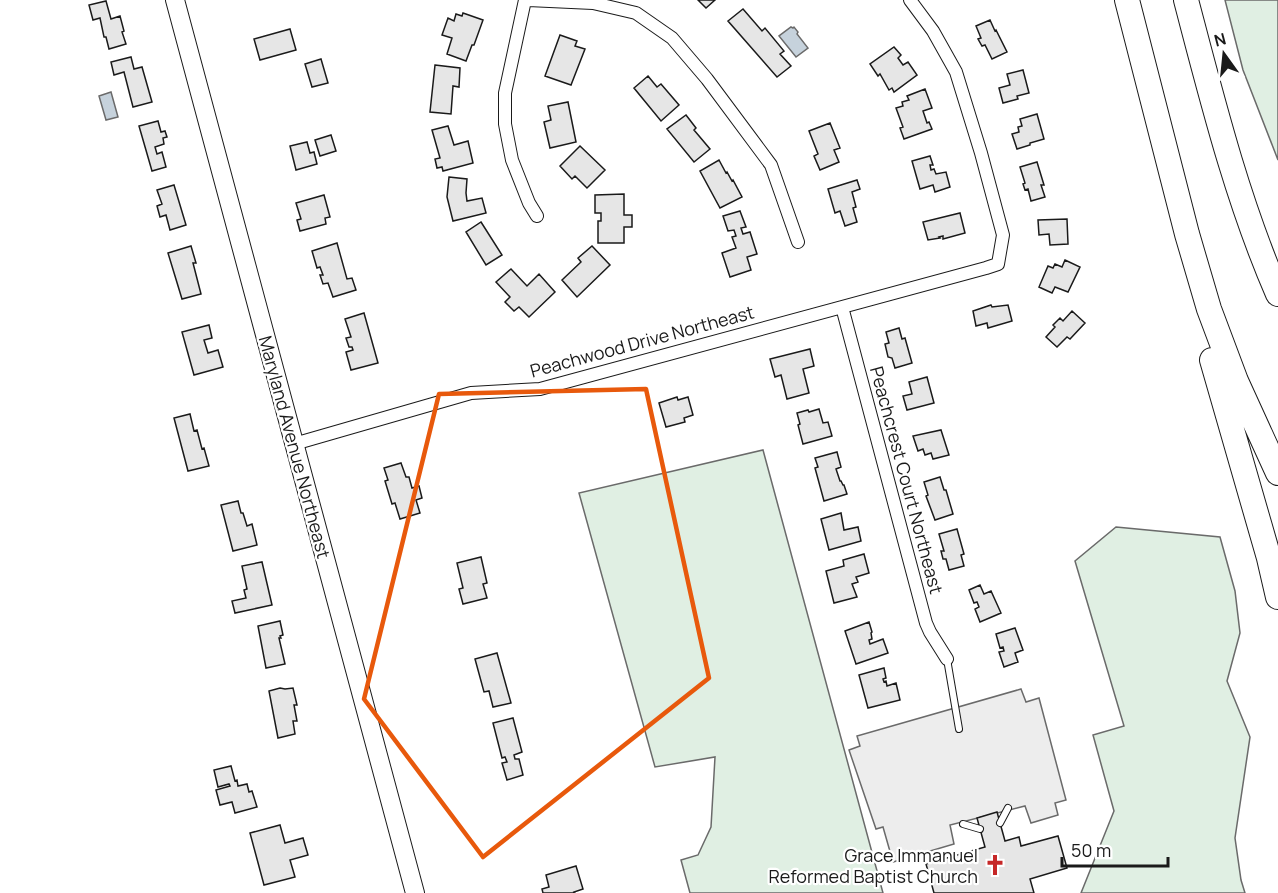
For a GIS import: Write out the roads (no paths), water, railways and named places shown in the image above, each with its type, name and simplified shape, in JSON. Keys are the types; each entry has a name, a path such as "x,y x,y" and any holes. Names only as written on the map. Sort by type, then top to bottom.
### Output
{"highway":[{"path":"1186,0 1227,151 1278,294"},
{"path":"1127,1 1187,234 1209,309 1243,398 1278,473"},
{"path":"1187,234 1210,354 1248,482 1278,597"}],"street":[{"name":"Maryland Avenue Northeast","path":"175,0 415,893"},
{"path":"537,216 529,203 512,160 505,124 505,93 526,0 593,3 636,14 672,38 707,79 771,165 798,242"},
{"name":"Peachwood Drive Northeast","path":"294,444 471,393 540,389 998,264 1003,235 956,72 933,31 910,0"},
{"name":"Peachcrest Court Northeast","path":"842,307 926,622 947,659"}],"lane":[{"path":"947,659 959,729"},
{"path":"1000,823 1008,808"},
{"path":"963,824 980,829"}],"place":[{"name":"Grace Immanuel Reformed Baptist Church","path":"995,865"}]}
